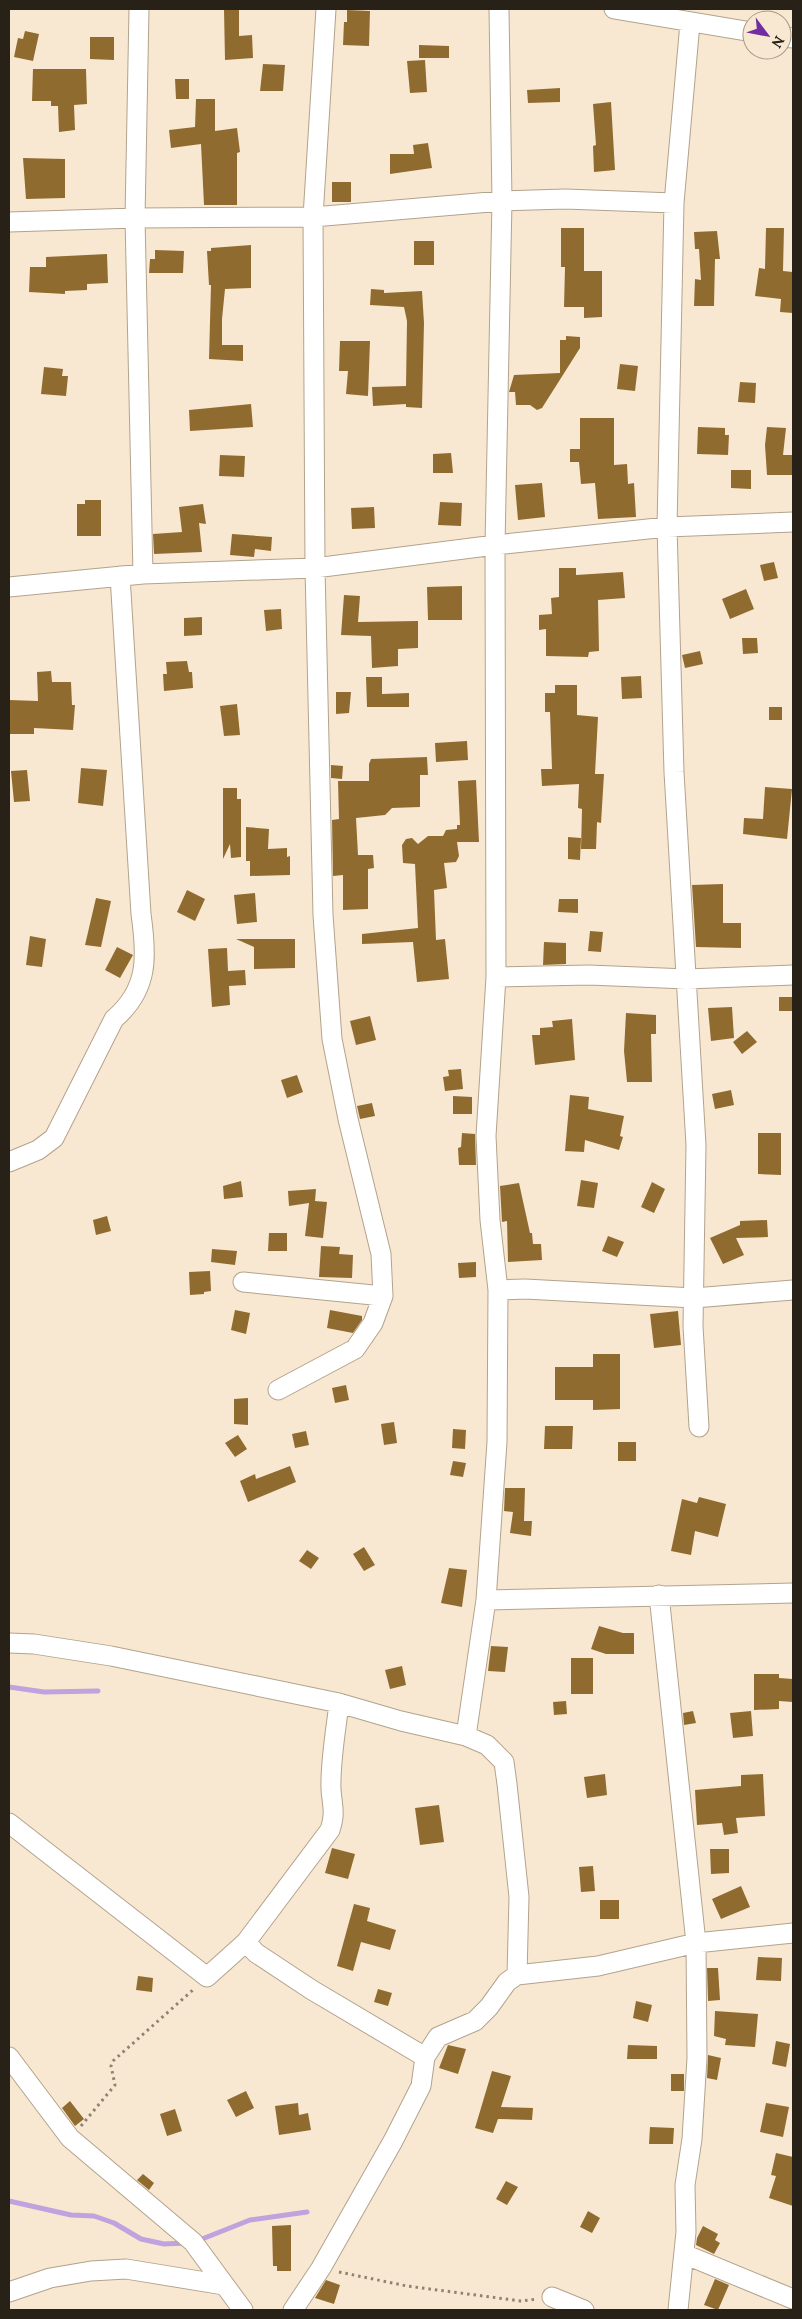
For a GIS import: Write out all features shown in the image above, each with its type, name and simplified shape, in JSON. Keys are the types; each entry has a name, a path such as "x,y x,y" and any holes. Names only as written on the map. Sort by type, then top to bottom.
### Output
{"street":[{"path":"139,9 135,218 143,574"},
{"path":"278,1390 355,1349 373,1323 383,1296 382,1254 348,1119 332,1039 323,915 315,568 313,217 326,9"},
{"path":"466,1736 486,1600 497,1442 498,1290 490,1220 486,1136 496,977 495,545 502,201 499,9"},
{"path":"614,9 742,31"},
{"path":"690,23 674,203 668,527 674,772 696,1145 694,1298 699,1426"},
{"path":"9,222 135,218 313,217 502,201 565,199 674,203"},
{"path":"9,587 143,574 315,568 495,545 668,527 793,522"},
{"path":"9,1162 38,1150 54,1138 114,1019 126,1008 141,979 146,951 141,914 120,576"},
{"path":"496,977 590,975 687,979 793,975"},
{"path":"243,1282 383,1296"},
{"path":"498,1290 525,1289 694,1298 793,1290"},
{"path":"486,1600 793,1593"},
{"path":"659,1595 696,1943 697,2058 692,2139 685,2185 686,2232 678,2310"},
{"path":"9,1643 34,1644 121,1658 339,1703 401,1721 466,1736 487,1745 504,1762 520,1897 517,1975"},
{"path":"9,1823 207,1977 246,1942 330,1830 334,1819 335,1805 331,1789 339,1703"},
{"path":"293,2310 321,2268 421,2086 425,2057 438,2037 475,2021 489,2007 507,1982 517,1975 598,1966 696,1943 793,1932"},
{"path":"246,1942 256,1953 312,1990 425,2057"},
{"path":"9,2057 70,2138 193,2242 243,2310"},
{"path":"684,2254 793,2299"},
{"path":"9,2292 50,2278 91,2270 126,2269 224,2284"},
{"path":"552,2297 584,2310"}],"path":[{"path":"70,2138 115,2085 111,2066 113,2061 207,1977"},
{"path":"321,2268 407,2286 521,2301 552,2297"}],"building":[{"path":"224,9 239,9 239,36 252,35 253,58 225,60"},
{"path":"347,10 370,11 369,46 343,45 344,22 347,22"},
{"path":"25,31 39,34 33,61 14,57 18,38 23,39"},
{"path":"90,37 114,37 114,60 90,59"},
{"path":"419,45 449,46 449,58 419,58"},
{"path":"425,60 427,92 410,93 407,61"},
{"path":"263,64 285,65 283,91 260,91"},
{"path":"33,69 86,69 87,104 74,105 75,130 59,132 58,106 51,106 51,101 32,101"},
{"path":"175,79 189,79 189,99 176,99"},
{"path":"560,88 560,102 528,103 527,90"},
{"path":"196,99 215,99 215,131 237,128 240,152 237,153 237,205 204,205 201,144 171,148 169,130 195,127"},
{"path":"611,102 615,170 594,172 593,146 596,145 593,104"},
{"path":"428,143 432,168 390,174 390,154 414,154 413,145"},
{"path":"23,158 65,159 65,198 26,199"},
{"path":"332,182 351,182 351,202 332,202"},
{"path":"561,228 584,228 584,271 602,271 602,317 584,318 584,307 564,307 565,267 561,267"},
{"path":"766,228 784,228 783,271 793,272 793,313 780,312 781,299 755,296 759,268 765,269"},
{"path":"717,231 720,259 715,259 714,306 694,306 695,279 701,280 699,249 695,249 694,232"},
{"path":"414,241 434,241 434,265 414,265"},
{"path":"251,245 251,288 225,289 222,319 222,345 243,345 243,361 209,359 211,285 209,285 207,251 211,251 211,248"},
{"path":"155,250 184,251 183,273 149,273 150,259 155,259"},
{"path":"107,254 108,283 87,284 87,290 65,291 65,294 29,292 30,267 46,267 46,257"},
{"path":"371,289 384,290 384,293 422,291 424,323 422,408 406,407 406,404 373,406 372,387 406,386 407,321 404,307 370,305"},
{"path":"566,336 580,337 580,348 542,408 537,410 530,405 516,405 515,392 509,392 514,375 560,373 560,340 566,340"},
{"path":"340,341 370,341 368,396 346,394 348,371 339,371"},
{"path":"620,364 638,366 635,391 617,389"},
{"path":"44,367 63,369 62,376 68,376 66,396 41,394"},
{"path":"740,382 756,383 755,403 738,402"},
{"path":"251,404 253,427 190,431 189,410"},
{"path":"580,418 614,418 614,465 627,464 628,484 634,483 636,517 598,519 595,483 581,484 579,462 570,462 570,449 580,449"},
{"path":"698,427 725,428 725,435 729,435 728,455 697,454"},
{"path":"767,427 786,428 783,455 793,455 793,475 767,475 765,445"},
{"path":"451,453 453,473 433,473 433,454"},
{"path":"220,455 245,456 244,477 219,476"},
{"path":"731,470 751,470 751,489 731,488"},
{"path":"542,483 545,517 518,520 515,485"},
{"path":"85,500 101,500 101,536 77,536 77,504 85,504"},
{"path":"440,502 462,503 461,526 438,525"},
{"path":"203,504 206,524 199,523 202,552 154,554 153,534 182,532 179,507"},
{"path":"374,507 375,528 352,529 351,508"},
{"path":"232,534 272,537 271,551 255,549 254,557 230,555"},
{"path":"774,562 778,578 764,581 760,565"},
{"path":"559,568 576,568 576,575 623,572 625,598 598,600 599,651 589,652 588,657 546,656 546,629 539,630 539,615 552,614 551,598 559,597"},
{"path":"462,586 462,620 428,620 427,587"},
{"path":"746,589 754,609 730,619 722,599"},
{"path":"344,595 360,596 358,622 418,621 418,648 398,649 398,666 372,668 371,636 341,635"},
{"path":"281,609 282,629 266,631 264,610"},
{"path":"202,617 202,635 184,636 184,618"},
{"path":"742,638 757,638 758,653 743,654"},
{"path":"700,651 703,664 685,668 682,655"},
{"path":"187,661 189,672 192,672 193,688 164,691 163,674 167,674 166,662"},
{"path":"51,671 52,682 71,682 72,705 75,705 73,730 34,728 34,734 9,734 9,700 38,701 37,672"},
{"path":"641,676 642,698 622,699 621,677"},
{"path":"366,677 382,677 382,694 409,693 409,707 367,707"},
{"path":"555,685 577,685 577,715 598,717 595,774 604,774 601,823 597,822 596,849 581,849 582,809 578,808 579,784 542,786 541,769 552,769 550,712 545,712 545,693 555,693"},
{"path":"336,692 351,692 349,713 336,714"},
{"path":"237,704 240,735 224,736 220,706"},
{"path":"769,707 782,707 782,720 769,720"},
{"path":"467,741 468,760 436,762 435,743"},
{"path":"427,757 428,775 420,775 420,807 392,808 385,815 356,818 358,855 373,855 374,868 368,869 368,909 343,910 343,875 333,876 332,820 339,819 338,781 369,781 369,764 371,759"},
{"path":"331,765 343,766 342,779 331,778"},
{"path":"81,768 107,770 103,806 78,803"},
{"path":"27,770 30,801 14,802 11,771"},
{"path":"476,780 479,842 457,842 459,856 456,862 444,863 447,888 434,890 436,940 445,939 449,979 417,982 413,942 362,944 362,934 418,928 415,864 403,863 402,845 406,839 412,838 418,844 428,836 443,836 446,830 457,829 457,825 460,825 458,781"},
{"path":"765,787 792,789 787,839 743,834 744,818 763,819"},
{"path":"223,788 237,788 237,799 241,799 241,857 231,858 230,844 223,859"},
{"path":"246,827 269,829 268,849 287,848 287,857 290,856 290,875 250,876 250,861 246,861"},
{"path":"568,837 581,838 580,860 568,859"},
{"path":"723,884 723,923 741,923 741,948 696,947 692,885"},
{"path":"187,890 205,899 195,921 177,912"},
{"path":"255,893 257,922 237,924 234,895"},
{"path":"96,898 111,901 101,947 85,945"},
{"path":"559,899 578,899 578,913 558,912"},
{"path":"590,931 603,932 601,952 588,951"},
{"path":"30,936 46,939 42,967 26,965"},
{"path":"236,939 295,939 295,968 254,969 254,947"},
{"path":"544,942 566,943 566,964 543,965"},
{"path":"117,947 133,955 120,978 105,970"},
{"path":"227,948 228,971 245,970 246,985 229,986 230,1005 212,1007 208,949"},
{"path":"779,997 792,997 792,1011 779,1011"},
{"path":"732,1007 734,1038 711,1041 708,1008"},
{"path":"626,1013 656,1015 656,1034 651,1034 652,1082 627,1082 624,1051"},
{"path":"370,1016 376,1040 356,1045 350,1021"},
{"path":"572,1019 575,1060 535,1065 532,1035 540,1035 540,1028 553,1027 552,1021"},
{"path":"747,1031 757,1042 742,1054 733,1042"},
{"path":"461,1069 463,1089 445,1091 443,1077 449,1076 448,1070"},
{"path":"297,1075 303,1092 287,1098 281,1080"},
{"path":"731,1090 734,1105 715,1109 712,1094"},
{"path":"570,1095 589,1097 588,1109 624,1116 620,1136 623,1137 619,1150 585,1140 584,1152 565,1151"},
{"path":"453,1096 472,1097 472,1114 453,1114"},
{"path":"372,1103 375,1116 360,1119 357,1106"},
{"path":"462,1133 475,1134 476,1165 459,1165 458,1148 461,1147"},
{"path":"758,1133 781,1133 781,1175 758,1174"},
{"path":"581,1180 598,1183 594,1208 577,1206"},
{"path":"241,1181 243,1197 224,1199 223,1186"},
{"path":"652,1182 665,1189 654,1213 641,1207"},
{"path":"519,1183 533,1244 541,1244 542,1260 508,1262 507,1221 502,1222 500,1186"},
{"path":"316,1189 315,1201 327,1202 323,1238 305,1236 309,1203 289,1206 288,1191"},
{"path":"107,1216 111,1231 96,1235 93,1220"},
{"path":"767,1220 768,1237 736,1238 744,1255 723,1264 710,1238 740,1225 740,1221"},
{"path":"269,1233 287,1233 287,1251 268,1251"},
{"path":"608,1236 624,1242 617,1257 602,1251"},
{"path":"321,1246 340,1247 339,1254 353,1255 352,1278 319,1277"},
{"path":"212,1249 237,1251 235,1265 211,1262"},
{"path":"476,1262 476,1277 459,1278 458,1263"},
{"path":"210,1271 211,1291 204,1292 204,1294 190,1295 189,1272"},
{"path":"235,1310 250,1313 246,1334 231,1330"},
{"path":"330,1310 362,1316 362,1320 353,1333 327,1328"},
{"path":"678,1311 681,1345 654,1348 650,1314"},
{"path":"593,1354 620,1354 620,1409 593,1410 593,1400 555,1400 555,1367 593,1367"},
{"path":"346,1385 349,1400 335,1403 332,1388"},
{"path":"248,1398 248,1425 234,1424 234,1399"},
{"path":"394,1422 397,1443 384,1445 381,1424"},
{"path":"545,1426 573,1426 572,1449 544,1449"},
{"path":"453,1429 466,1430 465,1449 452,1448"},
{"path":"306,1431 309,1445 295,1448 292,1434"},
{"path":"238,1435 247,1449 235,1457 225,1443"},
{"path":"618,1442 636,1442 636,1461 618,1461"},
{"path":"453,1461 466,1463 463,1477 450,1475"},
{"path":"290,1466 296,1482 248,1502 240,1481 255,1474 256,1479"},
{"path":"505,1488 525,1488 524,1521 532,1521 531,1536 510,1533 513,1512 504,1511"},
{"path":"699,1497 726,1504 718,1537 695,1531 691,1555 671,1551 682,1499 697,1503"},
{"path":"364,1547 375,1565 364,1571 353,1554"},
{"path":"307,1550 319,1558 311,1569 299,1561"},
{"path":"449,1568 467,1570 462,1607 441,1603"},
{"path":"599,1626 623,1633 634,1633 634,1654 606,1654 591,1649"},
{"path":"491,1646 508,1647 505,1672 488,1671"},
{"path":"571,1658 593,1658 593,1694 571,1694"},
{"path":"402,1666 406,1685 390,1689 385,1670"},
{"path":"754,1674 779,1674 779,1678 793,1679 793,1702 779,1701 779,1709 754,1710"},
{"path":"566,1701 567,1714 554,1715 553,1702"},
{"path":"693,1711 696,1723 684,1725 683,1713"},
{"path":"751,1711 753,1736 733,1738 730,1713"},
{"path":"605,1774 607,1795 587,1798 584,1777"},
{"path":"763,1774 765,1816 736,1818 738,1833 724,1835 722,1823 697,1825 695,1790 741,1786 741,1775"},
{"path":"439,1805 444,1842 420,1845 415,1808"},
{"path":"332,1848 355,1854 348,1879 325,1873"},
{"path":"710,1849 729,1849 729,1873 711,1874"},
{"path":"593,1866 595,1891 581,1892 579,1867"},
{"path":"741,1886 750,1907 721,1919 712,1899"},
{"path":"600,1900 619,1900 619,1919 600,1919"},
{"path":"354,1904 370,1908 367,1921 396,1930 390,1950 361,1942 353,1971 337,1966"},
{"path":"758,1957 782,1958 781,1981 756,1980"},
{"path":"707,1968 718,1968 720,2000 708,2001"},
{"path":"138,1976 153,1978 152,1992 136,1990"},
{"path":"378,1989 392,1993 388,2006 374,2002"},
{"path":"636,2001 652,2005 648,2022 633,2018"},
{"path":"715,2011 758,2014 755,2047 725,2045 726,2039 714,2036"},
{"path":"776,2041 790,2044 786,2067 772,2064"},
{"path":"448,2045 466,2049 458,2074 439,2068"},
{"path":"628,2045 657,2046 657,2059 627,2059"},
{"path":"708,2055 721,2058 717,2080 707,2078"},
{"path":"492,2071 511,2076 501,2107 533,2108 532,2120 498,2119 493,2133 475,2128"},
{"path":"671,2074 684,2074 684,2091 671,2091"},
{"path":"246,2091 254,2108 236,2117 227,2100"},
{"path":"70,2101 84,2119 75,2126 62,2108"},
{"path":"298,2103 299,2115 308,2113 311,2130 279,2135 275,2106"},
{"path":"766,2103 789,2107 783,2137 760,2132"},
{"path":"175,2109 182,2131 167,2136 160,2114"},
{"path":"650,2127 674,2128 673,2144 649,2144"},
{"path":"776,2153 793,2157 793,2206 769,2198 776,2176 771,2175"},
{"path":"143,2174 154,2183 149,2190 137,2180"},
{"path":"506,2181 518,2187 507,2205 496,2199"},
{"path":"588,2211 600,2218 592,2233 580,2227"},
{"path":"291,2225 291,2271 277,2271 277,2266 273,2266 272,2226"},
{"path":"703,2226 718,2234 715,2240 720,2243 714,2254 696,2245"},
{"path":"715,2279 729,2285 718,2310 704,2305"},
{"path":"326,2280 340,2285 334,2304 315,2298"}],"waterway":[{"path":"9,1687 44,1692 98,1691"},
{"path":"9,2201 71,2215 94,2216 114,2223 141,2239 164,2244 186,2243"},
{"path":"197,2241 250,2220 307,2212"}]}
